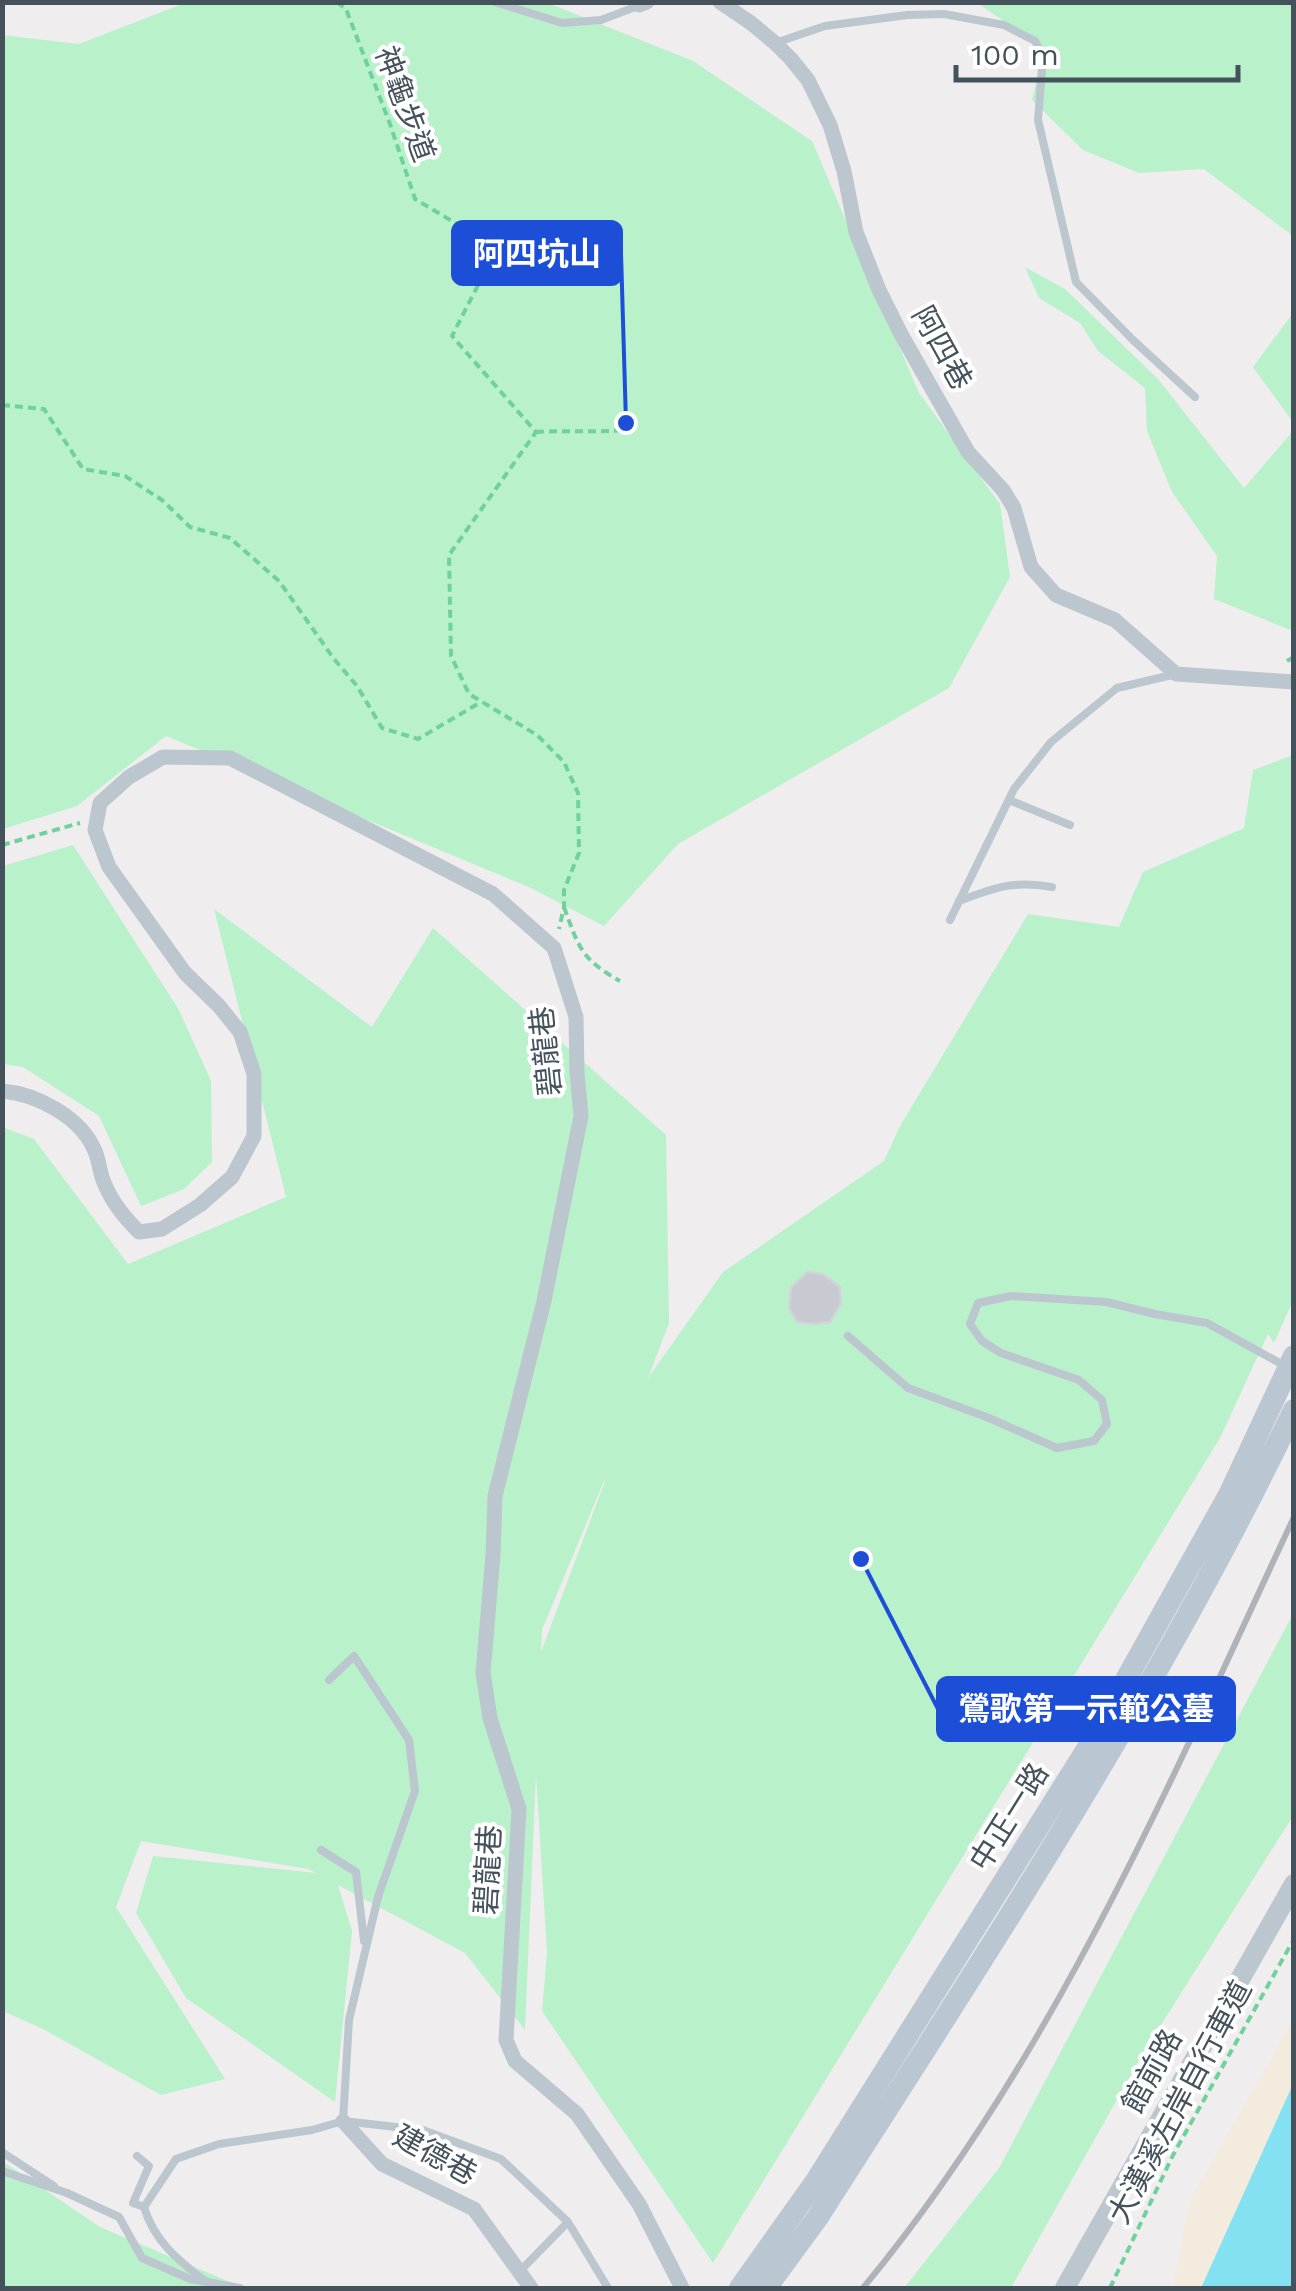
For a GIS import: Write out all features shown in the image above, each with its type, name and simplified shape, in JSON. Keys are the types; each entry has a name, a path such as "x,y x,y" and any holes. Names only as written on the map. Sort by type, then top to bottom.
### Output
{"main road":[{"name":"中正一路","path":"740,2288 816,2181 1089,1746 1230,1493 1292,1365"},
{"name":"中正一路","path":"766,2288 818,2217 1102,1766 1247,1507 1294,1410"}],"street":[{"name":"阿四巷","path":"720,2 775,44 808,80 830,126 844,170 856,232 894,320 968,452 1014,508 1031,567 1056,595 1115,620 1176,674"},
{"path":"1176,674 1289,673"},
{"path":"2,1091 42,1102 79,1125 95,1150 102,1178 119,1212 139,1232 162,1229 200,1204 232,1176 254,1136 254,1074 240,1032 185,973 109,867 95,830 100,802 129,777 163,756 230,758 493,894 554,948"},
{"name":"碧龍巷","path":"554,948 576,1017 581,1116 544,1301 495,1496 483,1673 490,1718 519,1808 506,2040 515,2061 577,2114 639,2204 682,2288"},
{"name":"館前路","path":"1065,2288 1294,1884"},
{"name":"建德巷","path":"343,2122 382,2164 474,2209 531,2288"}],"lane":[{"path":"495,2 562,24 600,20 641,3"},
{"path":"775,44 825,26 944,14 1004,25 1035,41 1043,55 1038,120 1076,282 1195,397"},
{"path":"950,920 1014,789 1050,742 1117,688 1176,674"},
{"path":"1008,800 1070,824"},
{"path":"959,901 1001,886 1052,886"},
{"path":"848,1336 908,1388 1057,1448 1094,1441 1108,1424 1102,1400 1080,1380 1001,1353 982,1341 970,1324 978,1304 1011,1296 1106,1302 1207,1322 1292,1365"},
{"path":"328,1680 354,1656 409,1740 415,1792 378,1897 349,2020 343,2122"},
{"path":"321,1850 356,1872 366,1950"},
{"path":"205,2281 170,2253 149,2225 144,2207 176,2160 219,2144 343,2122 423,2130 501,2159 568,2222 608,2288"},
{"path":"2,2152 66,2194"},
{"path":"137,2156 150,2166 133,2202 144,2207"},
{"path":"2,2171 120,2217 142,2258 190,2278 240,2288"},
{"path":"520,2270 568,2222"}],"path":[{"name":"神龜步道","path":"338,2 346,9 414,199 498,248 452,336 536,432"},
{"path":"2,405 44,408 83,469 125,476 162,500 190,527 230,538 279,581 358,686 382,728 418,739 481,702"},
{"path":"554,948 564,890 578,853 578,793 564,762 537,735 469,694 451,656 449,556 536,432 635,429"},
{"path":"1289,673 1294,657"},
{"path":"2,845 97,819"},
{"path":"564,907 579,946 593,966 620,981"},
{"name":"大漢溪左岸自行車道","path":"1110,2288 1172,2154 1294,1939"}],"green space":[{"path":"185,3 548,3 693,61 812,141 919,393 1000,504 1010,577 949,688 678,844 604,926 531,888 166,736 77,806 3,829 2,35 79,44"},
{"path":"977,3 1293,3 1293,236 1204,169 1139,173 1083,150 1032,100 1044,48"},
{"path":"1025,267 1065,289 1158,379 1244,488 1293,431 1293,631 1214,599 1217,556 1172,492 1147,431 1145,388 1098,351 1080,323 1039,298"},
{"path":"1293,313 1293,422 1253,367"},
{"path":"1293,755 1293,1301 1274,1343 1268,1334 1220,1438 713,2263 542,2011 547,1953 536,1774 525,2030 465,1953 338,1885 352,1931 335,2102 186,1998 136,1913 153,1856 316,1873 141,1841 116,1907 225,2079 161,2095 3,2011 2,1127 34,1139 128,1264 286,1197 214,909 372,1027 433,928 666,1135 669,1323 648,1378 723,1272 884,1161 900,1126 1028,914 1119,927 1143,872 1244,828 1253,770","holes":["605,1481 541,1652 542,1630"]},
{"path":"73,845 179,1010 211,1081 212,1162 184,1189 141,1206 99,1116 23,1067 3,1064 3,866"},
{"path":"1293,1614 1293,1816 1142,2055 1011,2288 904,2288 999,2168"},
{"path":"2,2161 100,2227 244,2288 3,2288"}],"sand":[{"path":"1293,2020 1293,2288 1173,2288 1190,2200"}],"water":[{"path":"1293,2084 1293,2288 1201,2288"}],"building":[{"path":"807,1272 823,1274 840,1287 841,1304 830,1322 797,1322 789,1308 791,1287"}],"railway":[{"path":"863,2288 931,2200 1050,2014 1153,1818 1294,1517"}],"place":[{"name":"阿四坑山","path":"626,423"},
{"name":"鶯歌第一示範公墓","path":"861,1559"}]}
